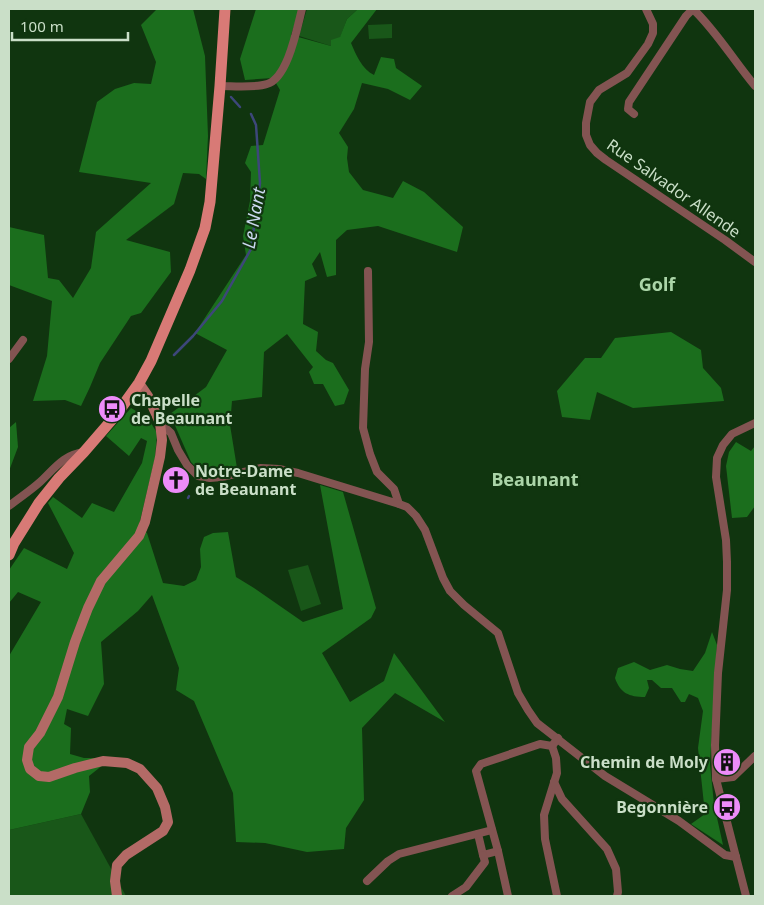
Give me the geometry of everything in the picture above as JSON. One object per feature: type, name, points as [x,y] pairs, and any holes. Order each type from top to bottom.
[{"type":"main road","points":[[9,555],[14,543],[39,503],[116,415],[139,383],[151,361],[190,270],[205,228],[210,202],[225,9]]},
{"type":"street","points":[[220,86],[267,84],[276,80],[288,59],[302,9]]},
{"type":"street","name":"Rue Salvador Allende","points":[[646,9],[653,24],[653,33],[648,44],[627,73],[599,90],[590,102],[586,123],[586,135],[590,145],[606,160],[755,262]]},
{"type":"street","points":[[634,114],[628,110],[629,102],[686,16],[693,9],[709,24],[755,86]]},
{"type":"street","points":[[368,271],[368,342],[363,428],[377,472],[394,489],[399,504]]},
{"type":"street","points":[[9,359],[23,340]]},
{"type":"street","points":[[117,896],[115,881],[117,865],[126,855],[163,831],[168,822],[158,788],[140,769],[127,763],[103,761],[49,777],[39,776],[30,769],[27,760],[29,747],[40,733],[58,697],[88,608],[101,582],[139,536],[145,522],[162,440],[160,423],[148,396],[139,383]]},
{"type":"street","points":[[160,423],[171,433],[186,465],[198,476],[222,477],[261,468],[279,469],[298,473],[407,508],[416,516],[425,530],[442,578],[450,590],[464,605],[498,633],[518,693],[537,723],[606,776],[679,821],[726,855],[736,857]]},
{"type":"street","points":[[746,896],[716,779],[715,745],[718,673],[727,590],[727,572],[726,540],[716,477],[717,458],[723,445],[732,434],[755,423]]},
{"type":"street","points":[[9,506],[39,483],[66,457],[84,452]]},
{"type":"street","points":[[552,746],[558,738]]},
{"type":"street","points":[[508,896],[476,771],[481,764],[540,744],[552,746]]},
{"type":"street","points":[[552,746],[556,758],[557,773],[544,815],[545,839],[557,896]]},
{"type":"street","points":[[716,779],[733,777],[755,756]]},
{"type":"street","points":[[554,782],[562,799],[607,849],[616,869],[617,896]]},
{"type":"street","points":[[367,881],[388,861],[399,854],[492,830]]},
{"type":"street","points":[[452,896],[466,887],[485,862],[478,834]]},
{"type":"street","points":[[483,855],[498,851]]},
{"type":"green space","points":[[157,9],[193,9],[205,56],[208,136],[206,179],[199,174],[183,173],[174,204],[126,240],[170,252],[171,272],[141,313],[131,316],[100,363],[81,406],[65,400],[33,401],[47,356],[52,301],[9,285],[9,227],[44,235],[48,278],[59,280],[73,298],[91,268],[96,232],[151,183],[79,172],[97,102],[115,89],[134,83],[151,84],[156,62],[141,25]]},
{"type":"green space","points":[[256,9],[300,9],[291,35],[331,46],[331,40],[340,37],[347,19],[358,9],[377,9],[351,43],[360,61],[374,75],[381,57],[394,59],[396,68],[422,86],[410,100],[388,89],[362,83],[354,109],[339,133],[348,147],[349,172],[363,190],[393,198],[403,181],[424,192],[463,227],[457,252],[378,226],[347,230],[336,240],[336,275],[327,277],[320,252],[312,264],[317,276],[305,281],[303,324],[318,332],[316,351],[326,360],[333,363],[349,390],[344,404],[335,406],[323,384],[314,384],[309,372],[313,367],[287,334],[264,352],[262,397],[232,401],[230,425],[237,468],[226,472],[214,473],[206,466],[199,470],[191,462],[170,414],[206,387],[227,350],[195,333],[246,255],[243,236],[250,201],[251,172],[245,163],[251,146],[263,145],[280,90],[273,78],[245,80],[240,59]]},
{"type":"green space","points":[[307,9],[358,9],[347,19],[340,38],[331,46],[299,36]]},
{"type":"green space","points":[[392,24],[392,38],[369,39],[368,25]]},
{"type":"green space","points":[[671,332],[701,350],[703,368],[721,388],[724,401],[633,408],[597,392],[590,420],[562,417],[557,391],[585,358],[601,358],[615,338]]},
{"type":"green space","points":[[131,408],[148,418],[157,433],[155,458],[139,525],[147,533],[163,583],[184,586],[196,580],[201,567],[200,549],[204,537],[213,533],[228,532],[236,577],[303,622],[343,609],[320,485],[343,492],[376,608],[371,618],[322,653],[350,702],[384,681],[394,653],[445,722],[395,693],[362,728],[364,800],[346,828],[344,849],[307,852],[265,843],[236,842],[233,793],[194,701],[176,690],[179,668],[152,595],[138,611],[101,642],[104,684],[88,716],[67,709],[64,724],[71,728],[70,754],[84,758],[96,758],[103,765],[89,776],[90,792],[81,814],[9,830],[9,656],[41,602],[18,592],[9,603],[9,570],[24,548],[67,569],[74,553],[48,503],[53,497],[82,518],[92,503],[114,512],[142,463],[147,441],[141,438],[129,456],[106,436]]},
{"type":"green space","points":[[16,422],[18,447],[9,471],[9,428]]},
{"type":"green space","points":[[736,442],[751,451],[755,446],[755,506],[747,517],[732,518],[726,466],[729,452]]},
{"type":"green space","points":[[308,565],[321,604],[301,611],[288,570]]},
{"type":"green space","points":[[712,632],[717,645],[710,764],[714,804],[723,845],[691,824],[705,814],[698,748],[703,711],[698,698],[689,694],[685,702],[681,702],[672,688],[661,688],[652,680],[647,680],[649,688],[645,697],[634,696],[622,691],[615,678],[618,668],[634,662],[650,670],[667,665],[693,671],[705,653]]},
{"type":"green space","points":[[81,814],[126,896],[9,896],[9,830]]},
{"type":"waterway","name":"Le Nant","points":[[231,97],[240,107]]},
{"type":"waterway","name":"Le Nant","points":[[174,355],[193,336],[222,301],[251,249],[260,183],[256,125],[251,114]]},
{"type":"place","name":"Chapelle de Beaunant","points":[[112,409]]},
{"type":"place","name":"Notre-Dame de Beaunant","points":[[176,480]]},
{"type":"place","name":"Chemin de Moly","points":[[727,762]]},
{"type":"place","name":"Begonnière","points":[[727,807]]},
{"type":"district","name":"Golf","points":[[657,284]]},
{"type":"district","name":"Beaunant","points":[[535,479]]}]
